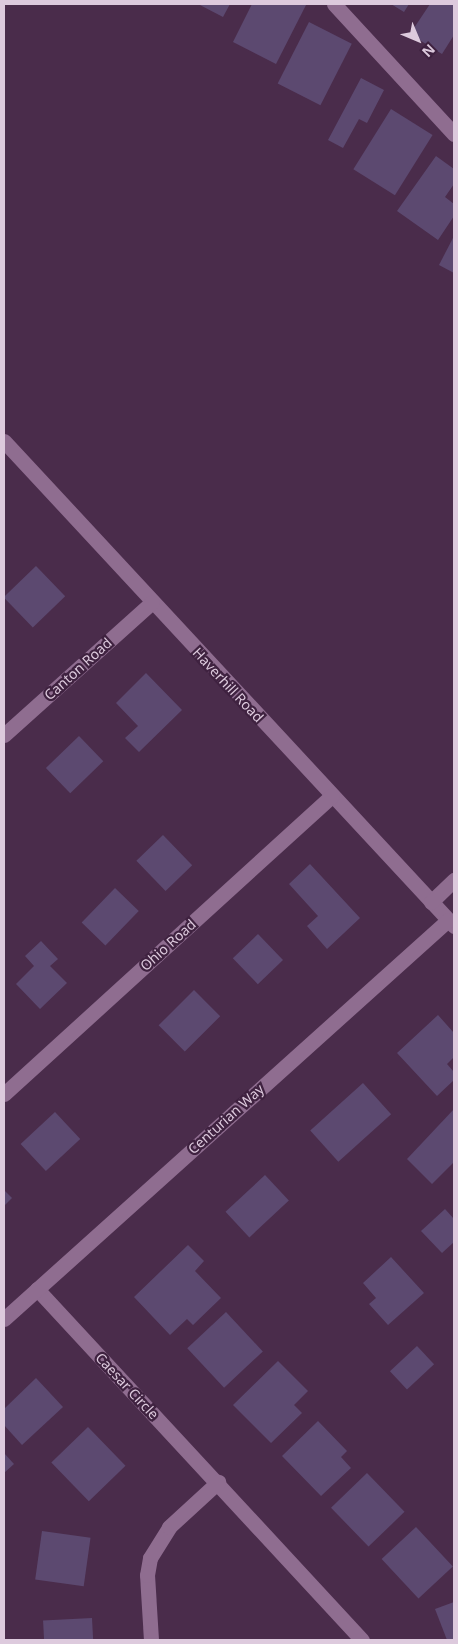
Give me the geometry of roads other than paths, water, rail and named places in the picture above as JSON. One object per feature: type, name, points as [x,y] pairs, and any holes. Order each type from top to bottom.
[{"type":"street","points":[[334,4],[454,134]]},
{"type":"street","name":"Haverhill Road","points":[[4,441],[151,603],[451,923]]},
{"type":"street","name":"Canton Road","points":[[4,735],[151,603]]},
{"type":"street","name":"Ohio Road","points":[[4,1094],[332,796]]},
{"type":"street","points":[[431,902],[454,880]]},
{"type":"street","name":"Centurian Way","points":[[4,1319],[451,923]]},
{"type":"street","name":"Caesar Circle","points":[[37,1289],[218,1482],[362,1640]]},
{"type":"street","points":[[151,1640],[147,1575],[150,1558],[170,1527],[218,1482]]}]
